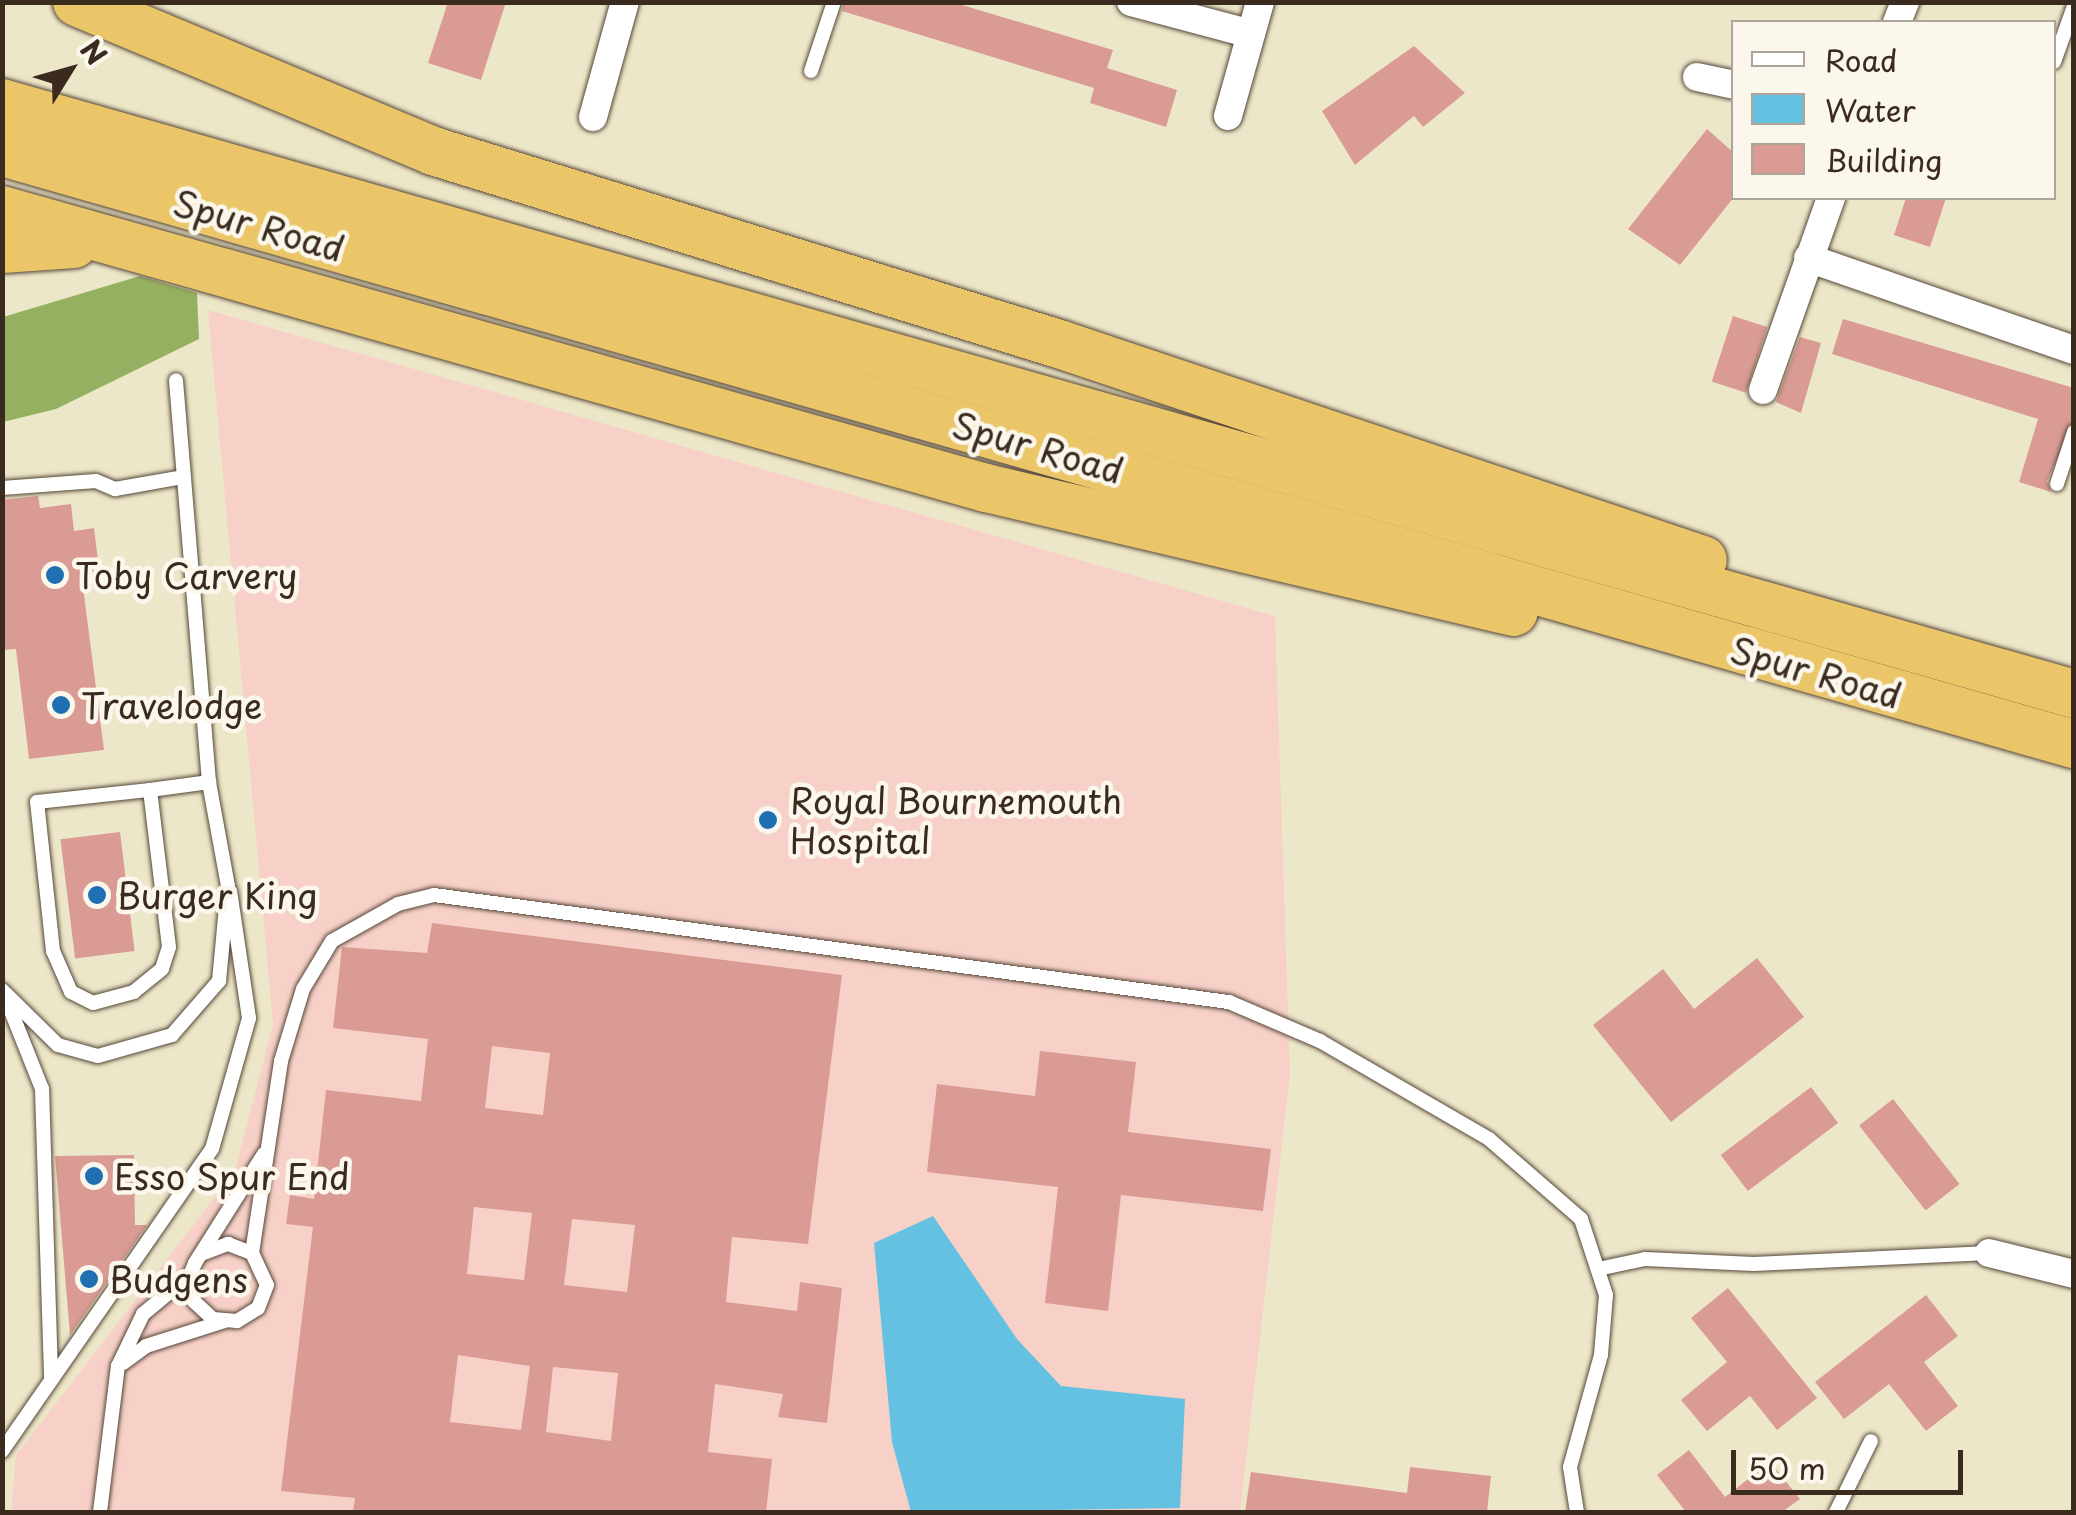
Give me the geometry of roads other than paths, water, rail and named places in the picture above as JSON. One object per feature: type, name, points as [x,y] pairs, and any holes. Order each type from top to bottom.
[{"type":"highway","points":[[77,2],[433,152],[1669,544],[1846,628]]},
{"type":"highway","name":"Spur Road","points":[[2,103],[2074,694]]},
{"type":"highway","name":"Spur Road","points":[[2,152],[2074,744]]},
{"type":"highway","points":[[2,210],[1200,544],[1414,594],[1672,631]]},
{"type":"highway","points":[[2,249],[27,242],[147,248]]},
{"type":"street","points":[[594,117],[625,2]]},
{"type":"street","points":[[1131,2],[1251,34]]},
{"type":"street","points":[[1228,116],[1260,2]]},
{"type":"street","points":[[1697,77],[1731,84]]},
{"type":"street","points":[[1762,390],[1830,200]]},
{"type":"street","points":[[1808,258],[2074,350]]},
{"type":"street","points":[[1989,1253],[2074,1274]]},
{"type":"lane","points":[[810,72],[834,2]]},
{"type":"lane","points":[[2056,56],[2074,6]]},
{"type":"lane","points":[[2,1451],[212,1149],[249,1018],[228,886],[222,815],[209,782],[176,380]]},
{"type":"lane","points":[[2057,484],[2074,432]]},
{"type":"lane","points":[[2,488],[96,481],[115,488],[184,478]]},
{"type":"lane","points":[[150,790],[170,928],[162,969],[134,992],[92,1003],[71,992],[53,951],[37,802],[209,782]]},
{"type":"lane","points":[[2,990],[66,1049],[133,1052],[172,1035],[219,981],[228,886]]},
{"type":"lane","points":[[252,1253],[297,1007],[332,941],[398,904],[434,896],[1230,1002],[1320,1041],[1490,1139],[1582,1218],[1606,1295],[1601,1355],[1570,1467],[1577,1512]]},
{"type":"lane","points":[[2,990],[42,1089],[51,1380]]},
{"type":"lane","points":[[100,1512],[118,1366],[143,1314],[190,1275],[268,1149]]},
{"type":"lane","points":[[118,1366],[146,1346],[249,1316],[264,1298],[266,1273],[252,1253],[228,1244],[204,1253]]},
{"type":"lane","points":[[1598,1268],[1676,1258],[1754,1264],[1989,1253]]},
{"type":"lane","points":[[190,1275],[202,1312],[225,1322]]},
{"type":"lane","points":[[1836,1512],[1871,1441]]},
{"type":"water","points":[[933,1216],[1017,1339],[1061,1386],[1185,1399],[1180,1508],[911,1512],[892,1442],[874,1243]]},
{"type":"place","name":"Toby Carvery","points":[[55,575]]},
{"type":"place","name":"Travelodge","points":[[61,705]]},
{"type":"place","name":"Royal Bournemouth Hospital","points":[[768,820]]},
{"type":"place","name":"Burger King","points":[[97,895]]},
{"type":"place","name":"Esso Spur End","points":[[94,1176]]},
{"type":"place","name":"Budgens","points":[[89,1279]]}]
